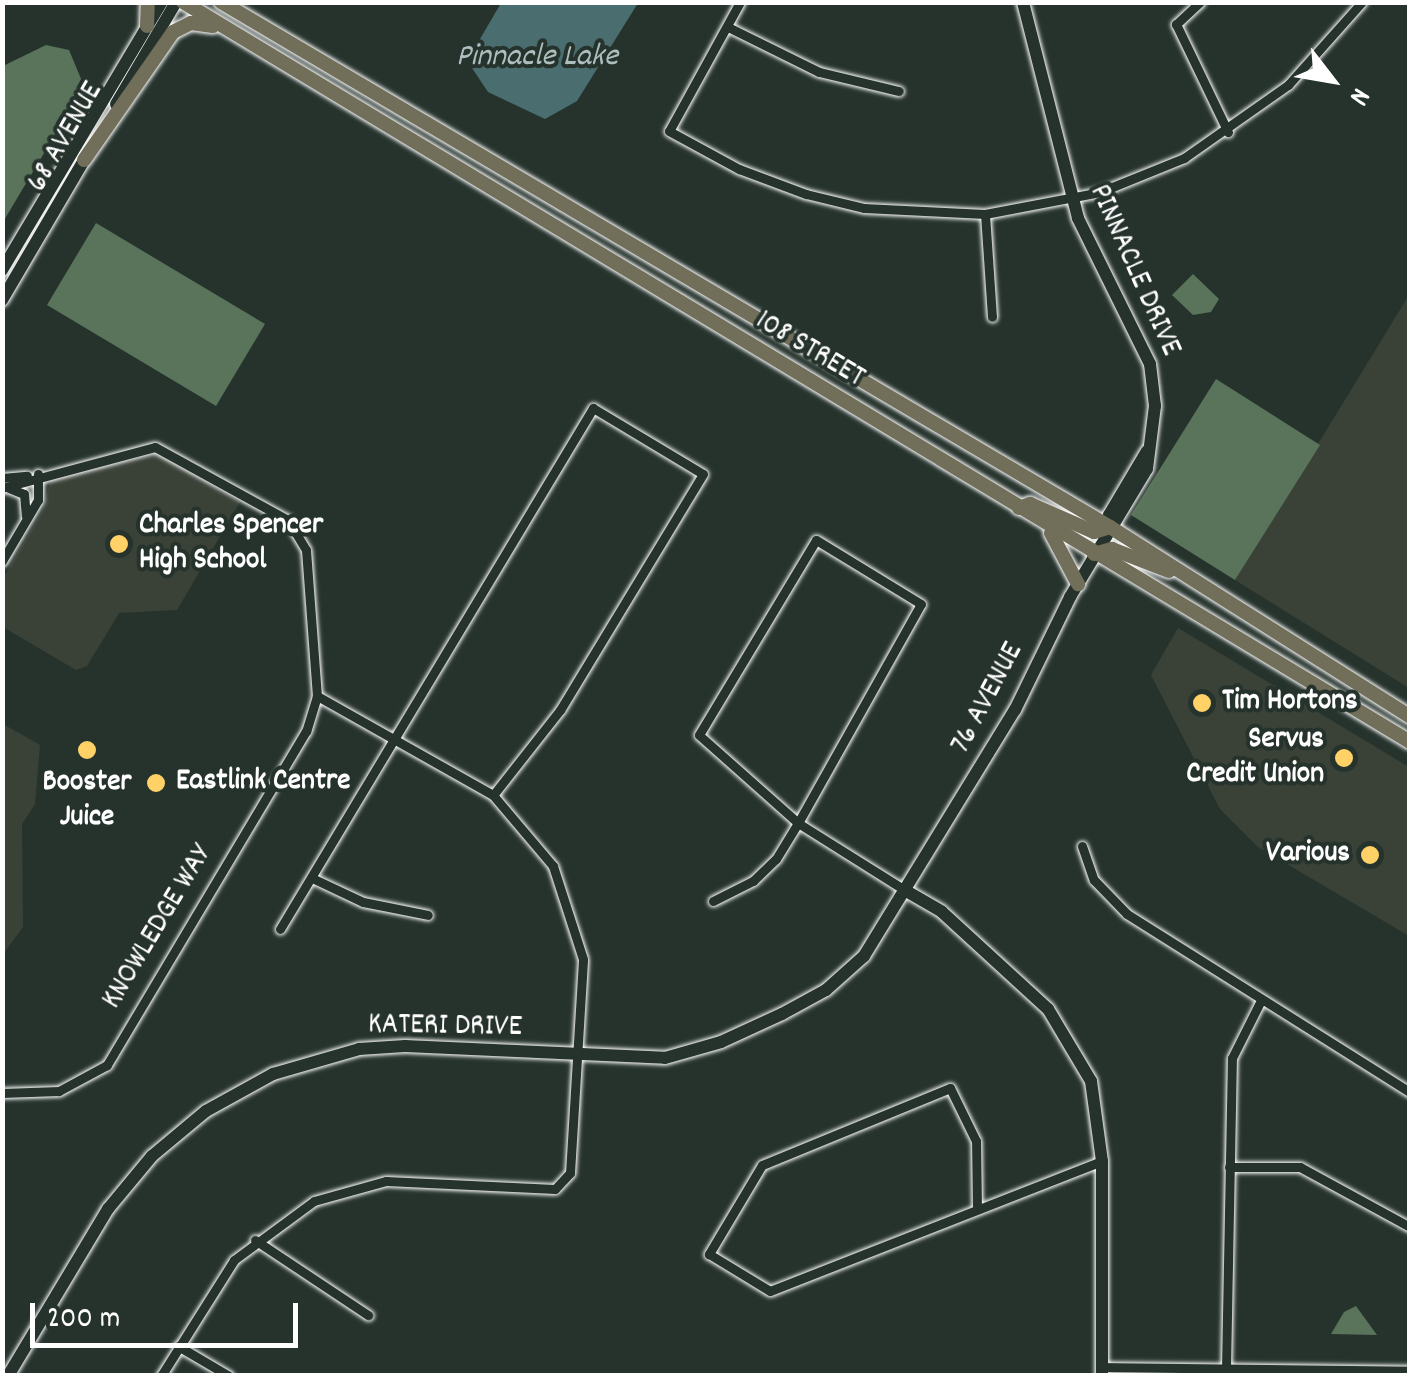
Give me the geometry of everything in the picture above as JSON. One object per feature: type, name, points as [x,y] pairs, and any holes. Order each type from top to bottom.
[{"type":"main road","points":[[148,2],[148,26]]},
{"type":"main road","name":"108 STREET","points":[[180,2],[1410,742]]},
{"type":"main road","name":"108 STREET","points":[[229,6],[1110,527],[1410,717]]},
{"type":"main road","points":[[84,160],[174,32],[202,23],[228,30]]},
{"type":"main road","points":[[1018,508],[1030,504],[1094,532],[1110,527]]},
{"type":"main road","points":[[1018,508],[1052,534],[1078,584]]},
{"type":"main road","points":[[1094,554],[1112,549],[1229,600]]},
{"type":"street","name":"68 AVENUE","points":[[2,270],[162,2]]},
{"type":"street","name":"68 AVENUE","points":[[2,300],[180,2]]},
{"type":"street","points":[[740,2],[730,28],[669,131],[740,169],[806,194],[864,208],[985,214],[1072,200],[1166,166],[1228,132],[1307,68],[1362,2]]},
{"type":"street","name":"PINNACLE DRIVE","points":[[1023,2],[1072,200],[1146,349],[1156,406],[1151,444],[1109,515],[1110,527]]},
{"type":"street","points":[[1200,2],[1176,24],[1228,132]]},
{"type":"street","points":[[730,28],[819,72],[899,92]]},
{"type":"street","points":[[985,214],[992,317]]},
{"type":"street","points":[[280,929],[593,408],[703,474],[560,710],[492,795]]},
{"type":"street","name":"KNOWLEDGE WAY","points":[[2,1093],[60,1091],[107,1065],[306,732],[318,696],[306,550],[288,520],[155,447],[3,484]]},
{"type":"street","points":[[2,561],[40,493],[34,475]]},
{"type":"street","name":"KNOWLEDGE WAY","points":[[3,484],[26,499],[25,524]]},
{"type":"street","name":"76 AVENUE","points":[[908,892],[1015,710],[1110,527]]},
{"type":"street","points":[[714,901],[753,881],[776,860],[798,823],[921,604],[816,540],[699,735],[798,823],[942,912],[1062,1028],[1090,1081],[1102,1161],[1102,1371],[1410,1370]]},
{"type":"street","points":[[160,1376],[218,1281],[255,1240],[314,1201],[386,1181],[555,1189],[566,1182],[578,1058],[582,959],[566,893],[552,866],[492,795],[318,696]]},
{"type":"street","points":[[1082,846],[1094,880],[1127,914],[1260,1002],[1410,1092]]},
{"type":"street","points":[[312,878],[363,902],[428,916]]},
{"type":"street","name":"KATERI DRIVE","points":[[8,1376],[108,1210],[152,1156],[223,1101],[302,1062],[359,1049],[405,1046],[578,1058],[665,1058],[782,1014],[826,990],[864,956],[908,892]]},
{"type":"street","points":[[1226,1368],[1232,1058],[1260,1002]]},
{"type":"street","points":[[977,1209],[976,1142],[950,1088],[762,1164],[709,1254],[770,1291],[1102,1161]]},
{"type":"street","points":[[1229,1167],[1300,1167],[1410,1227]]},
{"type":"street","points":[[255,1240],[368,1315]]},
{"type":"street","points":[[178,1346],[228,1376]]},
{"type":"shaded area","points":[[1409,295],[1409,688],[1235,580]]},
{"type":"shaded area","name":"Charles Spencer High School","points":[[158,454],[240,502],[177,610],[119,613],[87,666],[76,670],[3,627],[3,578],[43,510],[51,479]]},
{"type":"shaded area","points":[[1178,628],[1409,767],[1409,936],[1258,847],[1220,809],[1151,675]]},
{"type":"shaded area","points":[[3,724],[40,745],[35,804],[22,824],[23,927],[3,954]]},
{"type":"green space","points":[[46,45],[69,50],[84,86],[3,222],[3,66]]},
{"type":"green space","points":[[96,223],[265,324],[216,406],[47,305]]},
{"type":"green space","points":[[1193,274],[1219,299],[1211,312],[1193,315],[1172,295]]},
{"type":"green space","points":[[1216,379],[1320,445],[1235,580],[1131,515]]},
{"type":"green space","points":[[1356,1306],[1377,1335],[1331,1334],[1344,1312]]},
{"type":"water","name":"Pinnacle Lake","points":[[501,2],[638,3],[577,101],[545,119],[488,92],[472,68],[473,51]]},
{"type":"place","name":"Charles Spencer High School","points":[[119,544]]},
{"type":"place","name":"Tim Hortons","points":[[1202,703]]},
{"type":"place","name":"Booster Juice","points":[[87,750]]},
{"type":"place","name":"Servus Credit Union","points":[[1344,758]]},
{"type":"place","name":"Eastlink Centre","points":[[156,783]]},
{"type":"place","name":"Various","points":[[1370,855]]}]
